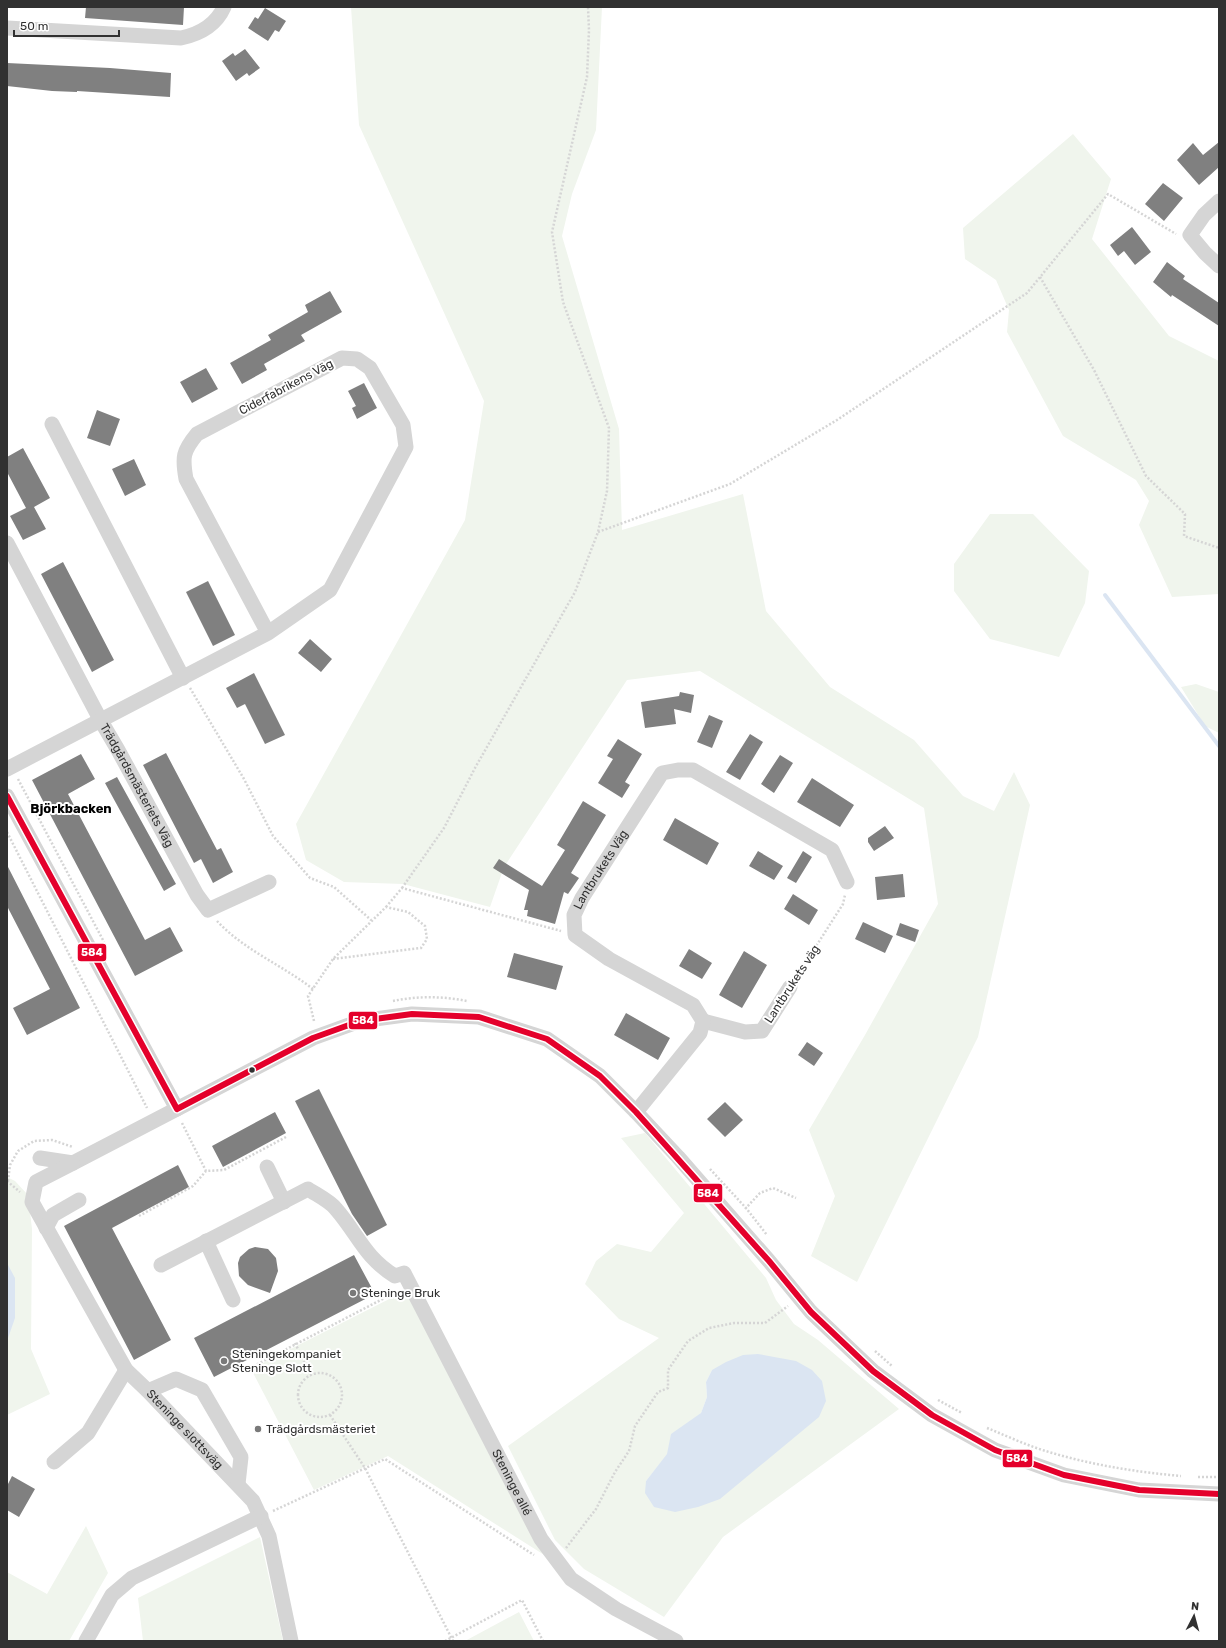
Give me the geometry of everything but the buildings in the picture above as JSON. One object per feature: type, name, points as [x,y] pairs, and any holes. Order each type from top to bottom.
[{"type":"street","points":[[7,28],[181,38],[194,36],[208,28],[221,14],[224,7]]},
{"type":"street","points":[[1219,201],[1204,215],[1190,235],[1205,253],[1219,266]]},
{"type":"street","name":"Ciderfabrikens Väg","points":[[9,768],[268,633],[330,590],[406,447],[403,425],[370,368],[357,359],[342,358],[197,434],[187,446],[183,463],[186,479],[268,633]]},
{"type":"street","points":[[52,424],[183,678]]},
{"type":"street","name":"Trädgårdsmästeriets Väg","points":[[7,543],[100,721],[118,750],[197,895],[208,910]]},
{"type":"street","name":"Lantbrukets Väg","points":[[575,935],[574,915],[582,898],[662,773],[678,770],[693,770],[832,850],[847,882]]},
{"type":"street","points":[[7,796],[176,1110]]},
{"type":"street","points":[[208,910],[269,882]]},
{"type":"street","points":[[575,935],[609,959],[693,1005],[702,1020],[700,1033],[636,1112]]},
{"type":"street","name":"Lantbrukets väg","points":[[702,1020],[745,1032],[762,1030],[790,987]]},
{"type":"street","name":"Steninge slottsväg","points":[[261,1516],[253,1501],[238,1484],[126,1370],[32,1202],[36,1182],[313,1038],[360,1021],[412,1014],[478,1017],[547,1039],[600,1076],[636,1112],[732,1219],[769,1261],[810,1312],[873,1371],[932,1415],[995,1450],[1064,1475],[1138,1490],[1219,1494]]},
{"type":"street","points":[[40,1158],[73,1163]]},
{"type":"street","points":[[267,1167],[284,1202]]},
{"type":"street","points":[[161,1265],[308,1189],[336,1207],[364,1249],[381,1267],[395,1276],[407,1279]]},
{"type":"street","points":[[46,1228],[53,1216],[79,1200]]},
{"type":"street","points":[[206,1241],[233,1300]]},
{"type":"street","name":"Steninge allé","points":[[407,1279],[541,1539],[571,1579],[616,1609],[676,1641]]},
{"type":"street","points":[[54,1462],[88,1433],[126,1370]]},
{"type":"street","points":[[148,1391],[176,1379],[202,1390],[241,1457],[238,1484]]},
{"type":"street","points":[[86,1641],[112,1595],[132,1578],[261,1516],[269,1536],[291,1641]]},
{"type":"path","points":[[314,1021],[308,996],[333,959],[402,888],[444,828],[475,768],[574,592],[598,532],[607,491],[609,428],[563,302],[552,232],[587,77],[589,30],[588,7]]},
{"type":"path","points":[[598,532],[730,484],[837,420],[1027,292],[1108,194],[1180,237],[1190,235]]},
{"type":"path","points":[[1040,277],[1094,370],[1146,476],[1185,514],[1184,536],[1219,548]]},
{"type":"path","points":[[183,678],[237,767],[273,836],[310,878],[334,887],[371,920]]},
{"type":"path","points":[[9,768],[106,946]]},
{"type":"path","points":[[7,832],[148,1111],[176,1110],[206,1171]]},
{"type":"path","name":"Lantbrukets väg","points":[[790,987],[843,904],[847,882]]},
{"type":"path","points":[[402,888],[575,935]]},
{"type":"path","points":[[333,959],[421,948],[427,939],[426,926],[408,912],[386,906]]},
{"type":"path","points":[[208,910],[226,930],[248,948],[296,976],[313,989]]},
{"type":"path","points":[[389,1002],[410,997],[457,999],[472,1002]]},
{"type":"path","points":[[307,1024],[320,1019]]},
{"type":"path","points":[[139,1216],[194,1186],[206,1171],[224,1170],[286,1137]]},
{"type":"path","points":[[8,1181],[10,1165],[18,1152],[34,1141],[52,1140],[77,1148]]},
{"type":"path","points":[[709,1169],[746,1208],[770,1239]]},
{"type":"path","points":[[732,1219],[746,1208],[760,1193],[773,1188],[796,1198]]},
{"type":"path","points":[[250,1368],[295,1344],[407,1279]]},
{"type":"path","points":[[557,1560],[596,1509],[615,1472],[629,1451],[635,1426],[658,1392],[668,1388],[668,1370],[688,1341],[709,1328],[734,1323],[765,1323],[799,1298]]},
{"type":"path","points":[[295,1344],[312,1376]]},
{"type":"path","points":[[874,1350],[897,1370]]},
{"type":"path","points":[[326,1374],[333,1377],[338,1382],[342,1397],[336,1410],[330,1415],[317,1417],[305,1410],[301,1405],[299,1391],[301,1385],[312,1376],[326,1374]]},
{"type":"path","points":[[934,1396],[967,1416]]},
{"type":"path","points":[[330,1415],[365,1468],[453,1641]]},
{"type":"path","points":[[987,1428],[1047,1452],[1093,1464],[1141,1472],[1189,1477]]},
{"type":"path","points":[[261,1516],[385,1459],[539,1558]]},
{"type":"path","points":[[1196,1477],[1219,1477]]},
{"type":"path","points":[[445,1641],[522,1600],[543,1641]]},
{"type":"shaded area","points":[[351,7],[602,7],[596,130],[572,194],[562,236],[619,429],[622,530],[743,494],[766,611],[830,687],[914,740],[963,796],[994,811],[1014,772],[1030,805],[978,1037],[857,1282],[811,1256],[835,1196],[809,1130],[865,1035],[938,904],[924,808],[700,671],[627,680],[504,867],[490,907],[403,884],[344,882],[306,860],[296,824],[465,520],[484,401],[359,125]]},
{"type":"shaded area","points":[[1073,134],[1111,179],[1092,239],[1169,336],[1219,361],[1219,594],[1172,597],[1139,525],[1149,501],[1136,480],[1063,436],[1007,332],[1009,310],[996,280],[965,259],[963,228]]},
{"type":"shaded area","points":[[990,514],[1033,514],[1089,571],[1085,603],[1059,657],[990,639],[954,591],[954,564]]},
{"type":"shaded area","points":[[1196,684],[1219,692],[1219,733],[1205,726],[1181,687]]},
{"type":"shaded area","points":[[645,1133],[766,1278],[776,1300],[794,1324],[818,1340],[899,1409],[723,1537],[664,1617],[584,1569],[555,1540],[508,1446],[659,1338],[619,1319],[585,1284],[596,1261],[617,1244],[651,1252],[684,1213],[621,1138]],"holes":[[[712,1370],[698,1507],[646,1481],[701,1413],[707,1397],[706,1382]]]},
{"type":"shaded area","points":[[7,1177],[15,1181],[28,1195],[32,1229],[31,1349],[50,1394],[7,1415]]},
{"type":"shaded area","points":[[7,1263],[15,1278],[15,1318],[7,1341]]},
{"type":"shaded area","points":[[409,1289],[549,1558],[388,1456],[314,1490],[251,1369]]},
{"type":"shaded area","points":[[758,1354],[796,1361],[812,1370],[822,1381],[826,1401],[819,1417],[720,1499],[698,1507],[675,1512],[654,1507],[645,1493],[646,1481],[667,1454],[671,1434],[701,1413],[707,1397],[706,1382],[712,1370],[743,1355]]},
{"type":"shaded area","points":[[86,1526],[108,1573],[69,1641],[7,1641],[7,1572],[47,1594]]},
{"type":"shaded area","points":[[260,1537],[283,1641],[143,1641],[138,1598]]},
{"type":"shaded area","points":[[519,1612],[534,1641],[465,1641]]},
{"type":"waterway","points":[[1105,595],[1219,746]]},
{"type":"transit line","name":"584","points":[[7,796],[177,1109]]},
{"type":"transit line","name":"584","points":[[177,1109],[313,1038],[360,1021],[412,1014],[479,1017],[547,1039],[600,1076],[636,1112],[769,1261],[811,1312],[873,1371],[932,1415],[995,1450],[1064,1475],[1139,1490],[1219,1494]]},
{"type":"place","name":"Steninge Bruk","points":[[353,1293]]},
{"type":"place","name":"Steningekompaniet Steninge Slott","points":[[224,1361]]},
{"type":"place","name":"Trädgårdsmästeriet","points":[[258,1429]]},
{"type":"district","name":"Björkbacken","points":[[71,808]]}]
